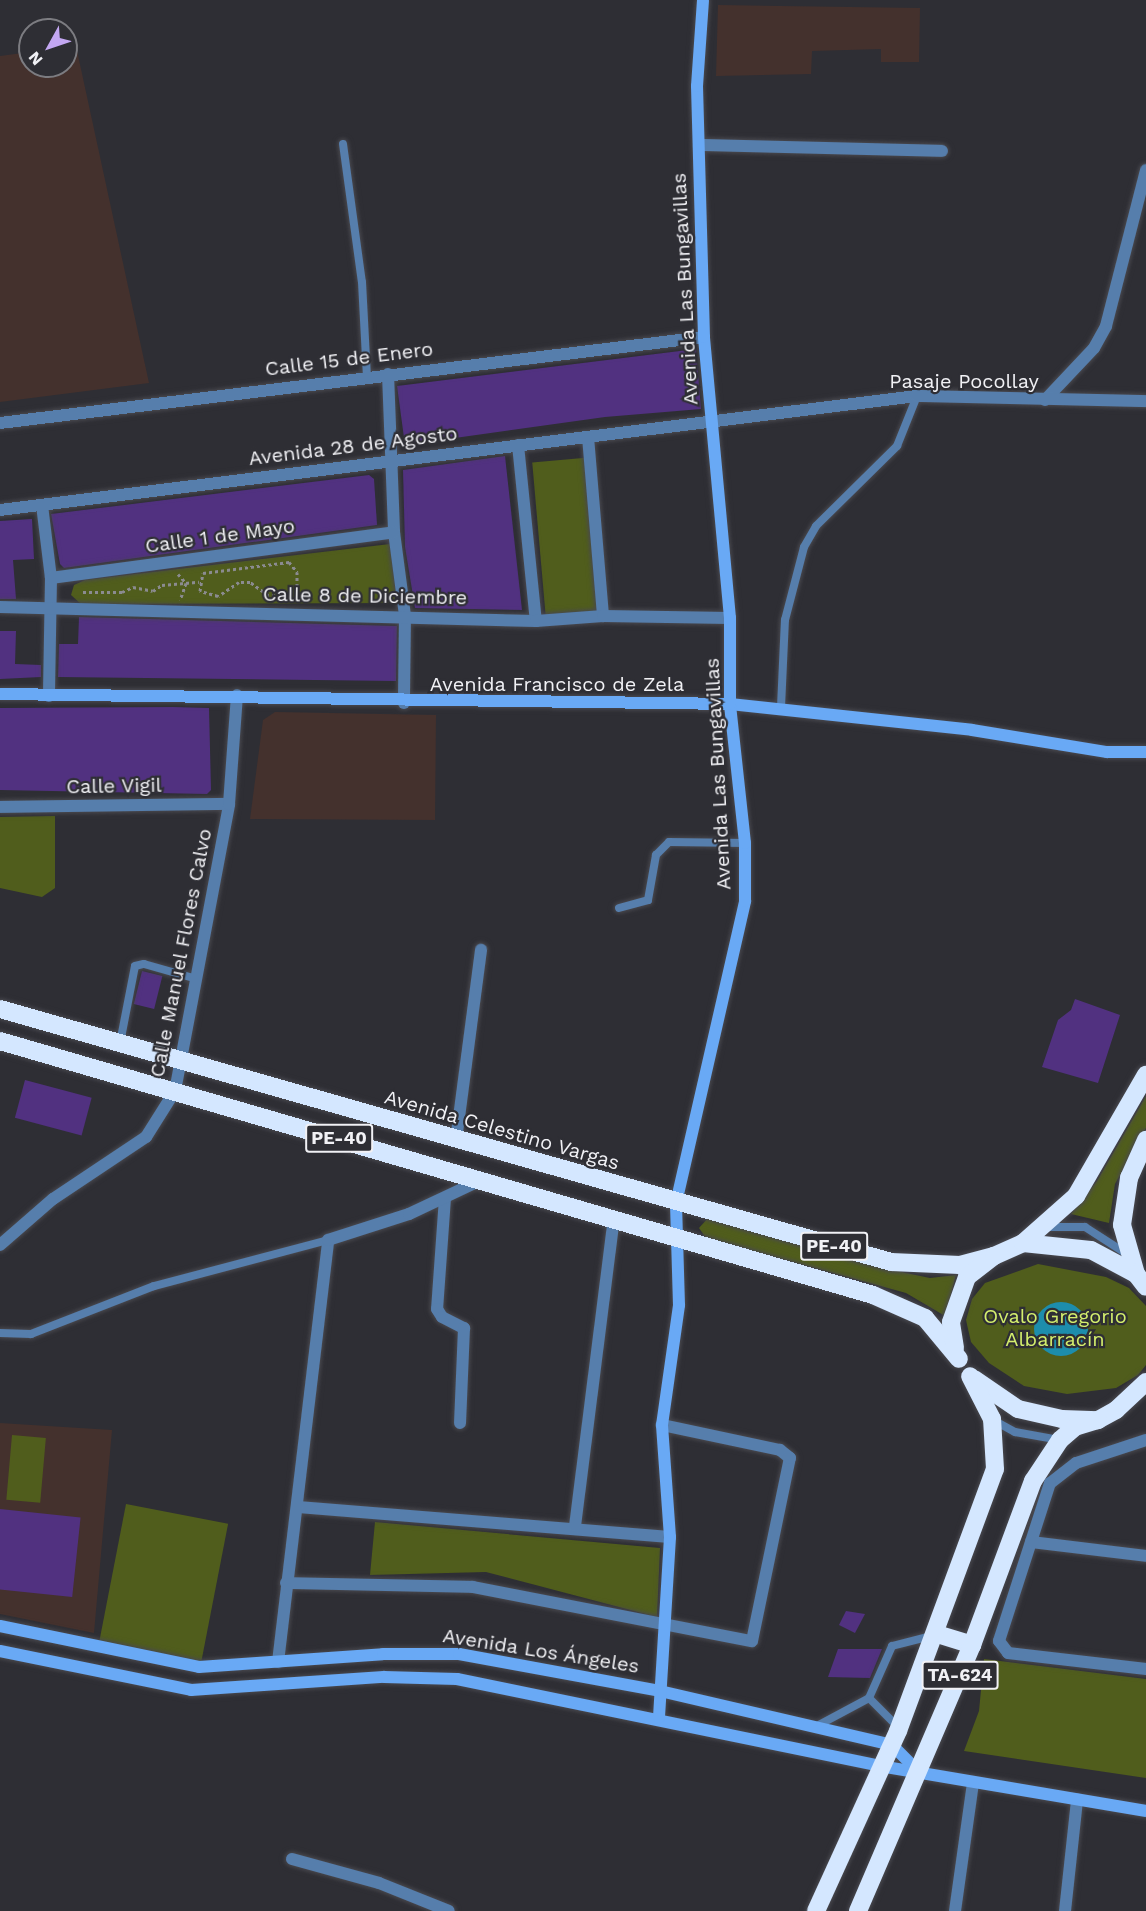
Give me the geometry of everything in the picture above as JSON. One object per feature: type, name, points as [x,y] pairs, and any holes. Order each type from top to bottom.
[{"type":"highway","name":"Avenida Celestino Vargas","points":[[0,1009],[676,1203],[891,1262],[960,1265],[994,1256]]},
{"type":"highway","name":"PE-40","points":[[0,1041],[614,1217],[904,1307],[944,1336],[958,1359]]},
{"type":"highway","points":[[1146,1075],[1095,1168],[1076,1196],[1023,1243],[994,1256],[967,1277],[959,1290],[951,1322],[958,1359],[970,1376],[1018,1409],[1062,1419],[1098,1419],[1116,1410],[1146,1382]]},
{"type":"highway","points":[[1141,1280],[1127,1254],[1123,1202],[1146,1140]]},
{"type":"highway","points":[[519,1190],[526,1160]]},
{"type":"highway","points":[[1023,1243],[1091,1250],[1141,1280]]},
{"type":"highway","name":"TA-624","points":[[816,1911],[880,1766],[896,1736],[937,1634],[996,1469],[992,1419],[970,1376]]},
{"type":"highway","name":"TA-624","points":[[858,1911],[972,1645],[1033,1481],[1060,1440],[1075,1427],[1098,1419]]},
{"type":"highway","points":[[937,1634],[972,1645]]},
{"type":"street","name":"Avenida Las Bungavillas","points":[[659,1717],[670,1537],[662,1425],[679,1305],[676,1203],[745,901],[745,843],[730,704],[730,618],[704,337],[699,145],[703,0]]},
{"type":"street","points":[[699,145],[942,151]]},
{"type":"street","points":[[1045,400],[1094,348],[1106,326],[1146,170]]},
{"type":"street","name":"Calle 15 de Enero","points":[[0,423],[704,337]]},
{"type":"street","points":[[388,374],[394,461],[394,532],[405,615],[404,703]]},
{"type":"street","name":"Pasaje Pocollay","points":[[711,418],[917,396],[1146,401]]},
{"type":"street","name":"Avenida 28 de Agosto","points":[[0,510],[588,437],[711,418]]},
{"type":"street","points":[[588,437],[603,616]]},
{"type":"street","points":[[518,445],[536,621]]},
{"type":"street","points":[[42,506],[51,578],[49,696]]},
{"type":"street","name":"Calle 1 de Mayo","points":[[51,578],[394,532]]},
{"type":"street","name":"Calle 8 de Diciembre","points":[[0,607],[51,610],[405,615],[536,621],[603,616],[730,618]]},
{"type":"street","name":"Avenida Francisco de Zela","points":[[0,694],[49,696],[237,694],[404,703],[730,704],[781,707],[1107,752],[1146,752]]},
{"type":"street","name":"Calle Manuel Flores Calvo","points":[[0,1245],[53,1199],[146,1137],[175,1091],[229,804],[237,694]]},
{"type":"street","name":"Calle Vigil","points":[[0,807],[229,804]]},
{"type":"street","points":[[456,1140],[481,950]]},
{"type":"street","points":[[278,1662],[328,1240],[445,1197],[482,1179]]},
{"type":"street","points":[[445,1197],[437,1309],[442,1317],[464,1328],[460,1424]]},
{"type":"street","points":[[575,1526],[614,1217]]},
{"type":"street","points":[[286,1583],[473,1587],[752,1641],[790,1458],[780,1450],[662,1425]]},
{"type":"street","points":[[1146,1440],[1064,1468],[1050,1483],[999,1641],[1008,1653],[1146,1669]]},
{"type":"street","points":[[298,1507],[575,1526],[670,1537]]},
{"type":"street","points":[[1031,1542],[1146,1556]]},
{"type":"street","name":"Avenida Los Ángeles","points":[[0,1626],[179,1666],[459,1654],[660,1691],[815,1727],[896,1736]]},
{"type":"street","name":"Avenida Los Ángeles","points":[[0,1651],[167,1688],[214,1689],[384,1677],[457,1679],[659,1717],[880,1766],[1146,1810]]},
{"type":"street","points":[[213,1666],[214,1689]]},
{"type":"street","points":[[896,1736],[919,1772]]},
{"type":"street","points":[[955,1911],[973,1783]]},
{"type":"street","points":[[1065,1911],[1077,1800]]},
{"type":"street","points":[[292,1858],[379,1883],[449,1911]]},
{"type":"lane","points":[[343,144],[362,282],[367,377]]},
{"type":"lane","points":[[781,707],[785,620],[804,547],[822,518],[897,446],[917,396]]},
{"type":"lane","points":[[619,908],[648,900],[656,855],[669,842],[745,843]]},
{"type":"lane","points":[[120,1043],[135,966],[144,964],[197,979]]},
{"type":"lane","points":[[1041,1227],[1065,1224],[1085,1227],[1127,1254]]},
{"type":"lane","points":[[0,1333],[31,1334],[154,1286],[328,1240]]},
{"type":"lane","points":[[992,1419],[1015,1432],[1060,1440]]},
{"type":"lane","points":[[815,1727],[869,1698],[892,1646],[937,1634]]},
{"type":"lane","points":[[869,1698],[896,1736]]},
{"type":"path","points":[[289,562],[297,572],[297,587],[287,596],[268,595],[250,582],[239,582],[218,596],[203,595],[199,582],[203,573],[289,562]]},
{"type":"path","points":[[176,570],[186,583]]},
{"type":"path","points":[[86,582],[83,592],[86,600]]},
{"type":"path","points":[[83,592],[122,592],[133,587],[153,591],[199,582]]},
{"type":"path","points":[[180,601],[186,583]]},
{"type":"shaded area","points":[[718,5],[920,8],[919,62],[881,62],[881,49],[812,51],[811,74],[716,76]]},
{"type":"shaded area","points":[[18,54],[18,78],[78,78],[78,55],[149,383],[0,402],[0,56]]},
{"type":"shaded area","points":[[275,712],[436,715],[435,820],[250,819],[263,720]]},
{"type":"shaded area","points":[[0,1423],[112,1430],[94,1633],[0,1614]]},
{"type":"green space","points":[[594,457],[608,613],[546,619],[532,462]]},
{"type":"green space","points":[[390,544],[397,603],[81,604],[71,595],[74,585],[85,580]]},
{"type":"green space","points":[[55,816],[55,888],[42,897],[0,888],[0,817]]},
{"type":"green space","points":[[1146,1096],[1146,1128],[1115,1184],[1109,1223],[1071,1214],[1097,1181]]},
{"type":"green space","points":[[708,1218],[906,1273],[930,1278],[956,1275],[945,1316],[906,1293],[706,1238],[699,1228]]},
{"type":"green space","name":"Ovalo Gregorio Albarracín","points":[[1038,1264],[1106,1277],[1129,1288],[1146,1306],[1146,1365],[1138,1375],[1116,1388],[1067,1394],[1024,1386],[989,1363],[971,1342],[966,1320],[972,1299],[985,1283]]},
{"type":"green space","points":[[12,1435],[46,1438],[40,1503],[6,1500]]},
{"type":"green space","points":[[126,1504],[228,1524],[201,1662],[99,1642]]},
{"type":"green space","points":[[375,1522],[660,1548],[657,1617],[486,1572],[370,1575]]},
{"type":"green space","points":[[984,1659],[1146,1679],[1146,1778],[964,1751],[979,1711]]},
{"type":"water","points":[[1061,1302],[1071,1304],[1080,1310],[1086,1319],[1088,1329],[1086,1339],[1080,1348],[1071,1354],[1061,1356],[1051,1354],[1042,1348],[1036,1339],[1034,1329],[1036,1319],[1042,1310],[1051,1304]]},
{"type":"building","points":[[696,349],[701,409],[605,417],[405,445],[397,386]]},
{"type":"building","points":[[505,456],[522,610],[415,608],[405,547],[403,470]]},
{"type":"building","points":[[369,475],[374,479],[377,525],[64,568],[60,564],[51,514]]},
{"type":"building","points":[[32,519],[34,559],[13,560],[16,599],[0,599],[0,521]]},
{"type":"building","points":[[79,617],[397,626],[396,681],[58,677],[59,644],[78,644]]},
{"type":"building","points":[[0,631],[16,631],[15,664],[41,665],[41,677],[0,679]]},
{"type":"building","points":[[0,708],[209,708],[211,790],[207,794],[0,790]]},
{"type":"building","points":[[142,971],[162,976],[154,1009],[134,1004]]},
{"type":"building","points":[[1075,999],[1120,1015],[1098,1083],[1042,1067],[1058,1020],[1071,1010]]},
{"type":"building","points":[[25,1080],[92,1098],[82,1136],[15,1118]]},
{"type":"building","points":[[0,1509],[81,1517],[72,1597],[0,1589]]},
{"type":"building","points":[[846,1611],[865,1614],[855,1633],[839,1625]]},
{"type":"building","points":[[838,1649],[882,1649],[870,1678],[828,1677]]}]
